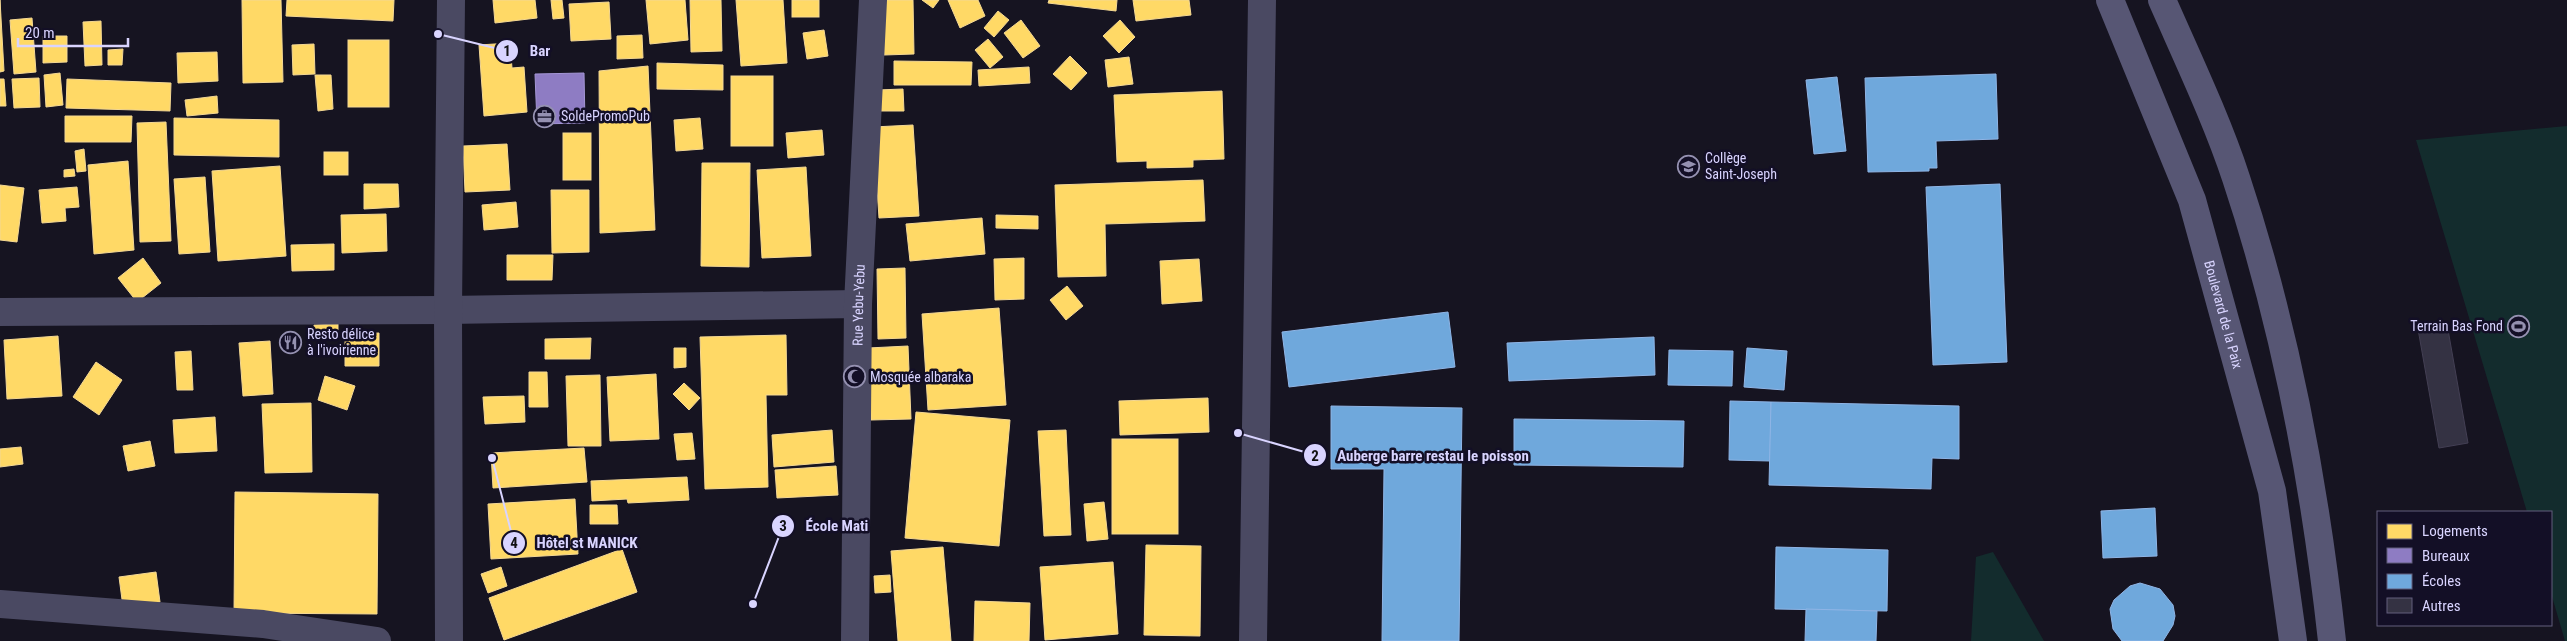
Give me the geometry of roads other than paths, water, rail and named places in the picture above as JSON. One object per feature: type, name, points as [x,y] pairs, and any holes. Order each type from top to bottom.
[{"type":"main road","name":"Boulevard de la Paix","points":[[2110,0],[2192,200],[2272,491],[2293,641]]},
{"type":"main road","points":[[2162,0],[2236,177],[2279,328],[2321,540],[2332,641]]},
{"type":"street","points":[[450,641],[448,310],[451,0]]},
{"type":"street","name":"Rue Yebu-Yebu","points":[[855,641],[858,304],[873,0]]},
{"type":"street","points":[[1253,641],[1262,0]]},
{"type":"street","points":[[0,312],[448,310],[858,304]]},
{"type":"street","points":[[0,604],[262,632],[377,641]]},
{"type":"place","name":"Bar","points":[[438,34]]},
{"type":"place","name":"SoldePromoPub","points":[[545,116]]},
{"type":"place","name":"Collège Saint-Joseph","points":[[1689,166]]},
{"type":"place","name":"Terrain Bas Fond","points":[[2519,326]]},
{"type":"place","name":"Resto délice à l'ivoirienne","points":[[291,342]]},
{"type":"place","name":"Mosquée albaraka","points":[[854,377]]},
{"type":"place","name":"Auberge barre restau le poisson","points":[[1238,433]]},
{"type":"place","name":"Hôtel st MANICK","points":[[492,458]]},
{"type":"place","name":"École Mati","points":[[753,604]]}]
